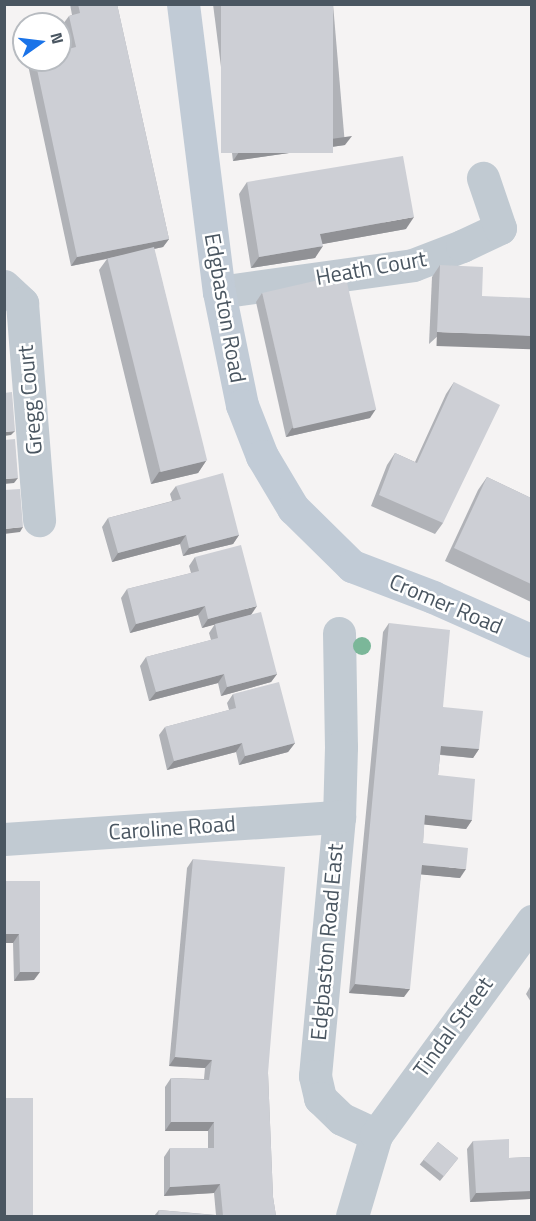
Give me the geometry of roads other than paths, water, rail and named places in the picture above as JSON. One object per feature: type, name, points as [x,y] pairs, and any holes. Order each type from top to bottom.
[{"type":"street","name":"Edgbaston Road","points":[[183,4],[219,292],[242,405],[262,456],[293,508],[352,566],[361,569]]},
{"type":"street","name":"Heath Court","points":[[219,292],[413,265],[462,246],[500,228],[483,178]]},
{"type":"street","name":"Gregg Court","points":[[4,286],[22,303],[39,520]]},
{"type":"street","name":"Cromer Road","points":[[361,569],[442,600],[531,641]]},
{"type":"street","name":"Edgbaston Road East","points":[[339,633],[341,747],[339,817],[315,1076],[320,1098],[342,1119],[376,1135]]},
{"type":"street","name":"Caroline Road","points":[[4,839],[339,817]]},
{"type":"street","name":"Tindal Street","points":[[376,1135],[531,921]]},
{"type":"street","points":[[352,1216],[376,1135]]}]
